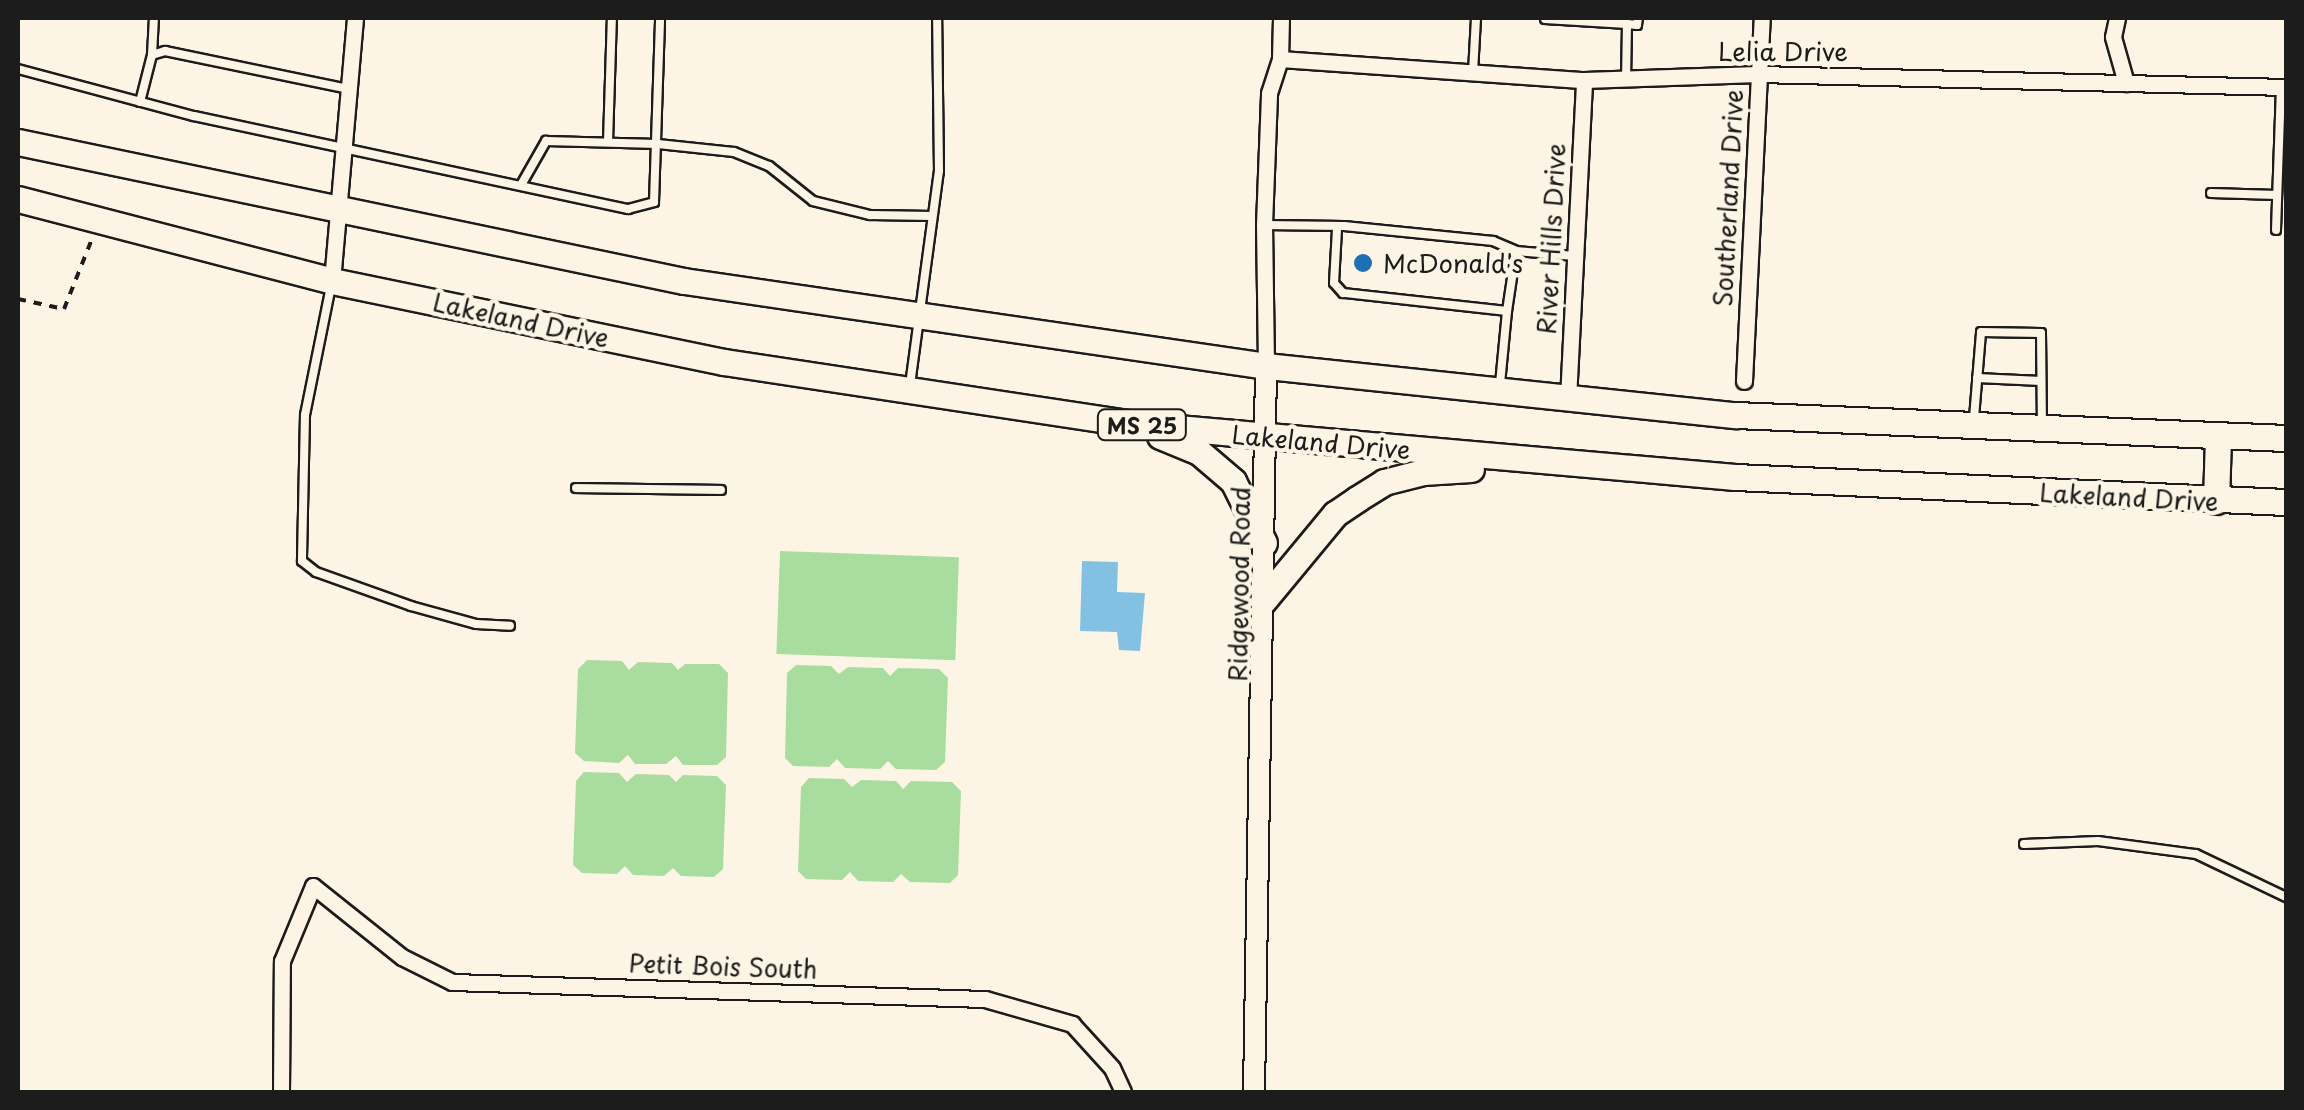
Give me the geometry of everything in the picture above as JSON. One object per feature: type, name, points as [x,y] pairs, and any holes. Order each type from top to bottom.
[{"type":"highway","points":[[18,142],[335,212],[918,320],[1266,366],[1500,393],[1974,429],[2286,438]]},
{"type":"highway","name":"Lakeland Drive","points":[[18,199],[332,282],[909,394],[1132,424],[1553,464],[2216,502],[2286,502]]},
{"type":"highway","points":[[1132,424],[1216,465],[1232,481],[1264,543]]},
{"type":"highway","points":[[2216,502],[2218,438]]},
{"type":"highway","points":[[1264,600],[1336,514],[1384,482],[1423,472],[1553,464]]},
{"type":"street","points":[[332,282],[335,212],[356,18]]},
{"type":"street","name":"Ridgewood Road","points":[[1254,1092],[1268,438],[1264,225],[1269,93],[1280,59],[1281,18]]},
{"type":"street","name":"Southerland Drive","points":[[1744,381],[1762,18]]},
{"type":"street","points":[[2117,18],[2113,37],[2126,83]]},
{"type":"street","name":"Lelia Drive","points":[[1280,59],[1584,80],[1758,74],[2284,87]]},
{"type":"street","name":"River Hills Drive","points":[[1568,399],[1584,80]]},
{"type":"street","name":"Petit Bois South","points":[[280,1092],[282,961],[314,886],[402,957],[452,982],[985,1000],[1072,1024],[1112,1068],[1122,1092]]},
{"type":"lane","points":[[140,102],[152,55],[154,18]]},
{"type":"lane","points":[[608,142],[612,18]]},
{"type":"lane","points":[[18,69],[140,102],[628,209],[654,202],[660,18]]},
{"type":"lane","points":[[909,394],[941,145],[934,91],[937,18]]},
{"type":"lane","points":[[1472,72],[1476,18]]},
{"type":"lane","points":[[1545,20],[1638,25],[1638,18]]},
{"type":"lane","points":[[1626,79],[1627,24]]},
{"type":"lane","points":[[152,55],[224,60],[349,89]]},
{"type":"lane","points":[[2276,230],[2284,87]]},
{"type":"lane","points":[[521,185],[546,141],[658,144],[734,152],[832,206],[870,215],[932,216]]},
{"type":"lane","points":[[2211,193],[2277,194]]},
{"type":"lane","points":[[1264,225],[1493,241],[1516,251],[1575,256]]},
{"type":"lane","points":[[1337,230],[1334,282],[1343,294],[1506,311]]},
{"type":"lane","points":[[1500,393],[1506,311],[1516,251]]},
{"type":"lane","points":[[332,282],[306,415],[302,561],[316,572],[411,606],[476,624],[510,626]]},
{"type":"lane","points":[[1974,429],[1981,332],[2041,333],[2042,432]]},
{"type":"lane","points":[[1978,378],[2042,381]]},
{"type":"lane","points":[[576,488],[720,490]]},
{"type":"lane","points":[[2024,844],[2098,841],[2196,854],[2286,897]]},
{"type":"path","points":[[18,300],[64,309],[99,220]]},
{"type":"green space","points":[[780,551],[959,557],[955,660],[776,654]]},
{"type":"green space","points":[[587,660],[622,661],[629,670],[638,662],[672,663],[678,670],[685,664],[719,664],[728,673],[726,757],[717,765],[683,765],[676,756],[666,764],[635,764],[628,755],[619,763],[584,761],[575,753],[578,669]]},
{"type":"green space","points":[[796,665],[831,666],[839,674],[848,667],[883,668],[890,676],[898,668],[939,669],[948,678],[945,762],[936,770],[896,769],[888,761],[880,769],[845,768],[837,759],[829,767],[793,766],[785,758],[787,673]]},
{"type":"green space","points":[[584,772],[619,773],[627,782],[636,774],[669,775],[676,782],[683,775],[717,776],[726,785],[723,869],[714,877],[681,876],[673,868],[664,876],[633,875],[625,866],[617,874],[582,873],[573,865],[576,781]]},
{"type":"green space","points":[[809,778],[844,779],[852,787],[861,780],[896,781],[903,789],[911,781],[952,782],[961,791],[958,875],[950,883],[910,882],[901,874],[893,882],[858,881],[850,872],[842,880],[806,879],[798,871],[801,787]]},
{"type":"water","points":[[1082,561],[1118,562],[1117,592],[1145,593],[1140,651],[1119,650],[1117,632],[1080,631]]},
{"type":"place","name":"McDonald's","points":[[1363,263]]}]
